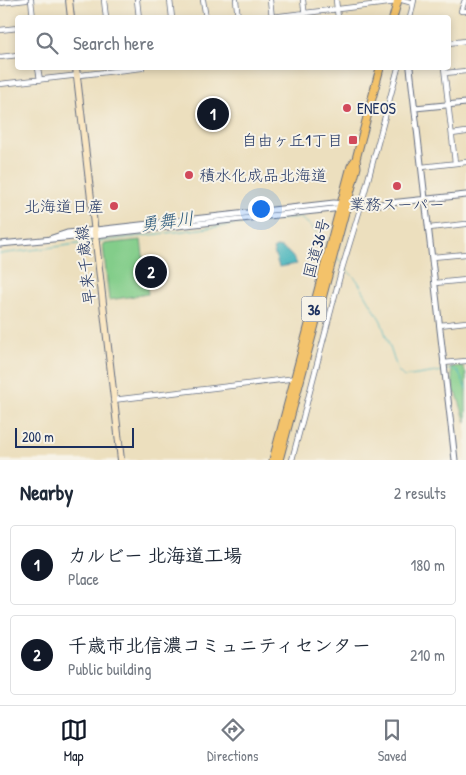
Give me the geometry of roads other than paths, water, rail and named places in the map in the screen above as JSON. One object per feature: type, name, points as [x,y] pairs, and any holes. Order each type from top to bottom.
[{"type":"highway","points":[[394,15],[399,1]]},
{"type":"highway","name":"国道36号","points":[[280,460],[298,378],[343,206],[357,167],[356,159],[379,70]]},
{"type":"highway","name":"国道36号","points":[[273,460],[298,378]]},
{"type":"main road","points":[[68,0],[70,15]]},
{"type":"main road","name":"早来千歳線","points":[[76,70],[121,460]]},
{"type":"street","points":[[0,3],[26,0]]},
{"type":"street","points":[[31,0],[33,15]]},
{"type":"street","points":[[104,0],[106,15]]},
{"type":"street","points":[[137,0],[139,15]]},
{"type":"street","points":[[170,0],[172,15]]},
{"type":"street","points":[[204,0],[206,15]]},
{"type":"street","points":[[236,0],[238,15]]},
{"type":"street","points":[[270,0],[271,15]]},
{"type":"street","points":[[303,0],[304,15],[369,3],[399,1],[414,2],[411,15]]},
{"type":"street","points":[[336,0],[338,15]]},
{"type":"street","points":[[465,0],[461,11],[466,11]]},
{"type":"street","points":[[0,30],[15,28]]},
{"type":"street","points":[[451,43],[466,41]]},
{"type":"street","points":[[0,57],[15,55]]},
{"type":"street","points":[[38,70],[40,80]]},
{"type":"street","points":[[0,84],[112,70]]},
{"type":"street","points":[[292,460],[345,257],[361,206],[397,70]]},
{"type":"street","points":[[410,70],[455,460]]},
{"type":"street","points":[[444,70],[455,163]]},
{"type":"street","points":[[445,74],[466,71]]},
{"type":"street","points":[[415,108],[466,103]]},
{"type":"street","points":[[452,134],[466,132]]},
{"type":"street","points":[[422,167],[466,162]]},
{"type":"street","points":[[0,244],[49,238],[67,233],[95,238],[343,206],[361,206],[466,195]]},
{"type":"street","points":[[429,228],[466,224]]},
{"type":"street","points":[[433,258],[466,254]]},
{"type":"street","points":[[435,283],[466,280]]},
{"type":"street","points":[[440,326],[466,322]]},
{"type":"street","points":[[443,365],[465,361],[466,368]]},
{"type":"street","points":[[113,400],[298,378]]},
{"type":"water","points":[[276,247],[288,253],[297,264],[279,267],[273,249]]},
{"type":"waterway","name":"勇舞川","points":[[100,241],[299,217],[310,225],[326,243]]},
{"type":"waterway","name":"勇舞川","points":[[0,254],[93,242]]},
{"type":"waterway","name":"勇舞川","points":[[337,257],[342,264]]},
{"type":"waterway","name":"勇舞川","points":[[344,267],[357,280],[381,321],[398,371],[404,377],[443,371]]},
{"type":"waterway","name":"勇舞川","points":[[447,370],[458,371],[466,389]]},
{"type":"place","name":"ENEOS","points":[[347,108]]},
{"type":"place","name":"カルビー 北海道工場","points":[[213,114]]},
{"type":"place","name":"自由ヶ丘1丁目","points":[[353,140]]},
{"type":"place","name":"積水化成品北海道","points":[[189,175]]},
{"type":"place","name":"業務スーパー","points":[[397,186]]},
{"type":"place","name":"北海道日産","points":[[114,206]]},
{"type":"place","name":"千歳市北信濃コミュニティセンター","points":[[151,272]]}]
